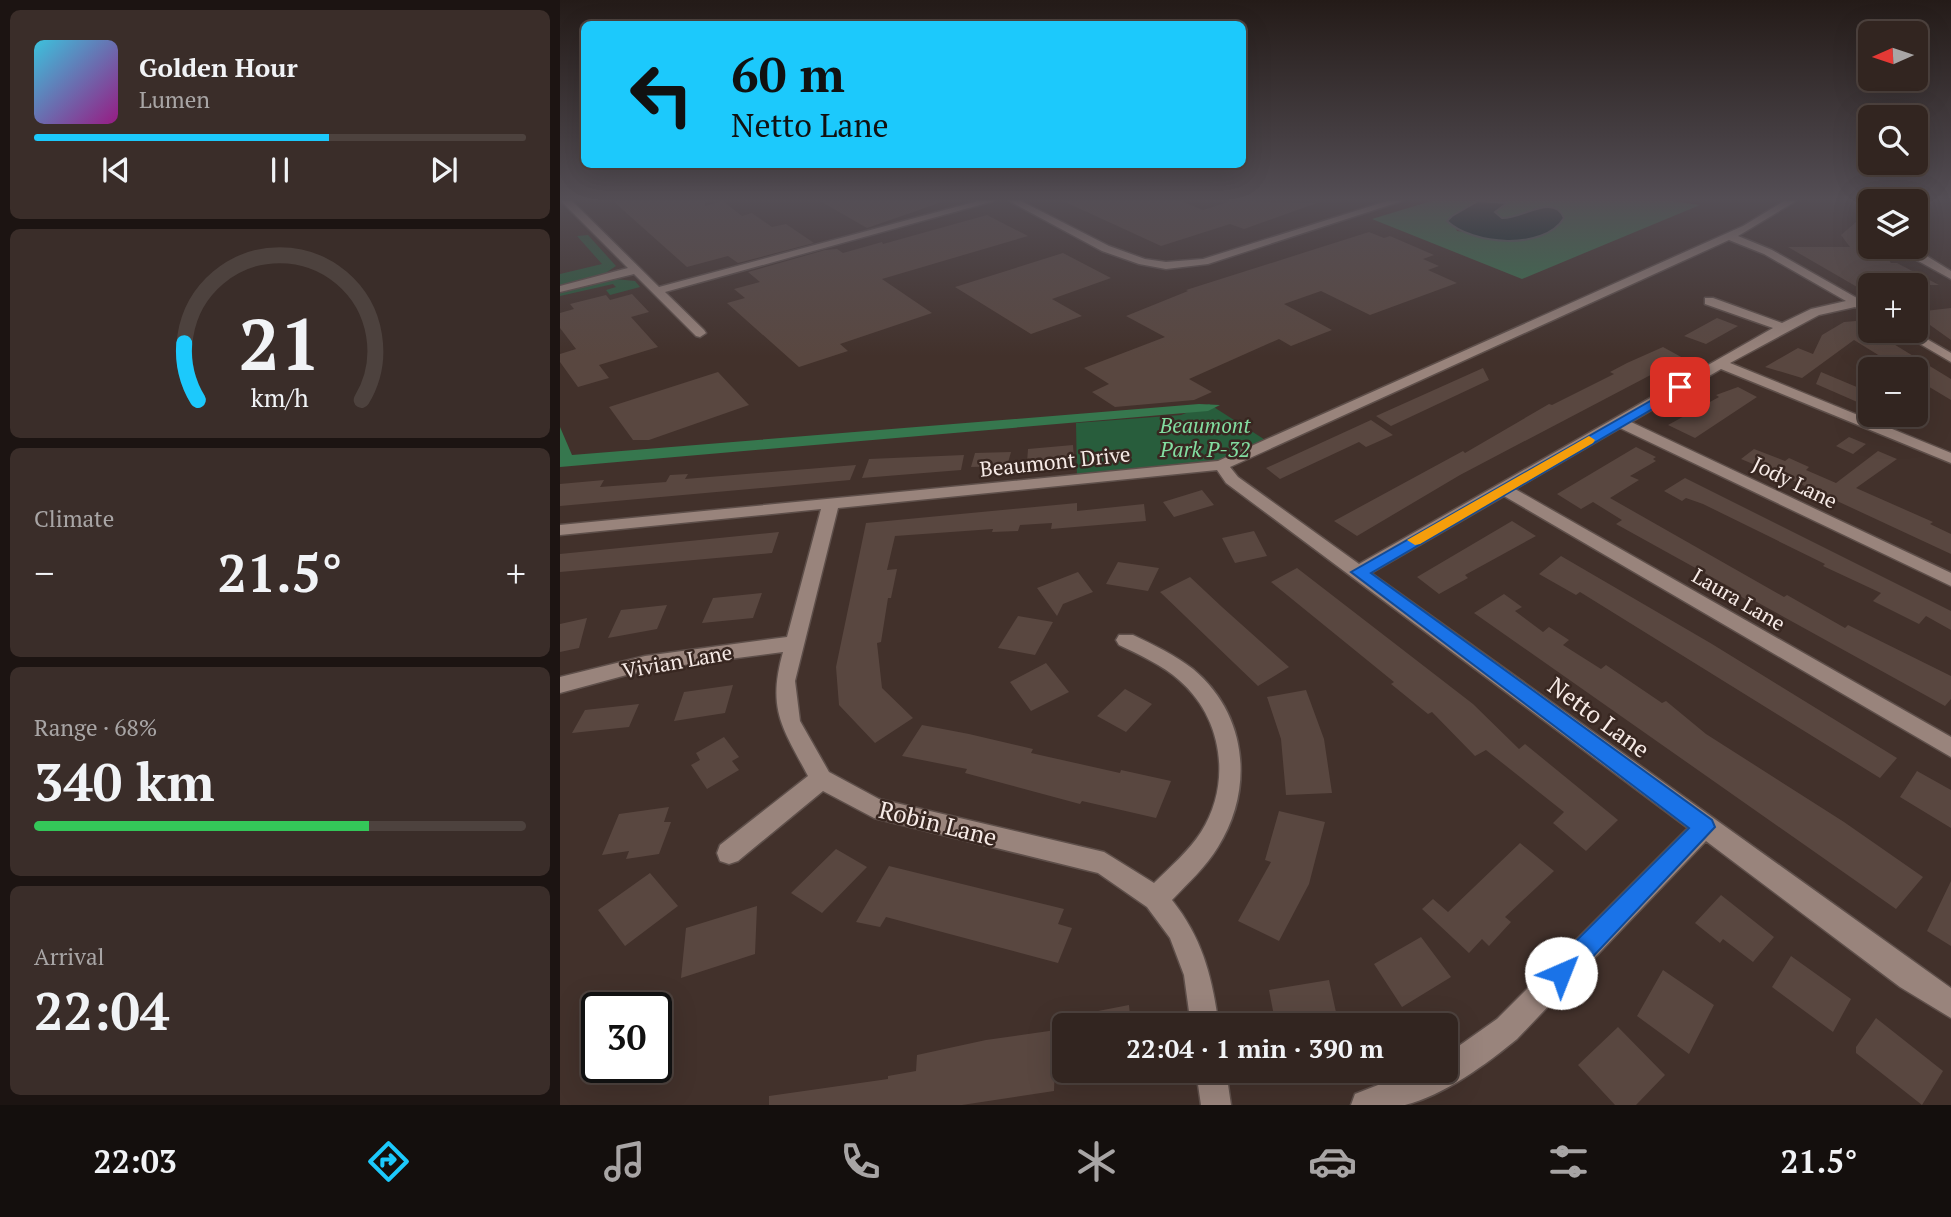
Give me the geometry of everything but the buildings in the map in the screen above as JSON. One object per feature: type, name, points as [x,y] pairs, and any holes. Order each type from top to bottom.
[{"type":"street","points":[[618,253],[700,333]]},
{"type":"street","points":[[656,291],[798,253]]},
{"type":"street","points":[[1119,253],[1158,265],[1204,262],[1234,253]]},
{"type":"street","name":"Beaumont Drive","points":[[560,530],[1221,466],[1692,253]]},
{"type":"street","points":[[1769,253],[1858,304]]},
{"type":"street","points":[[1918,259],[1951,276]]},
{"type":"street","points":[[560,289],[635,270]]},
{"type":"street","points":[[1709,301],[1783,328]]},
{"type":"street","points":[[1359,572],[1783,328],[1815,312],[1855,303]]},
{"type":"street","points":[[1925,343],[1951,358]]},
{"type":"street","points":[[1720,364],[1951,458]]},
{"type":"street","name":"Jody Lane","points":[[1620,422],[1951,580]]},
{"type":"street","name":"Netto Lane","points":[[1221,466],[1233,480],[1704,827],[1951,1004]]},
{"type":"street","name":"Laura Lane","points":[[1504,489],[1951,748]]},
{"type":"street","points":[[729,853],[821,779],[789,721],[785,681],[831,504]]},
{"type":"street","points":[[1126,640],[1166,659],[1199,687],[1224,726],[1231,749],[1232,774],[1226,808],[1210,840],[1156,899]]},
{"type":"street","name":"Vivian Lane","points":[[560,685],[645,663],[795,643]]},
{"type":"street","name":"Robin Lane","points":[[821,779],[874,808],[1104,863],[1156,899],[1180,930],[1198,975],[1203,1013]]},
{"type":"street","points":[[1366,1105],[1427,1083],[1479,1052],[1507,1029],[1704,827]]},
{"type":"street","points":[[1213,1083],[1216,1105]]},
{"type":"green space","points":[[592,253],[604,253],[616,266],[604,274],[560,286],[560,274],[602,264]]},
{"type":"green space","points":[[1456,253],[1586,253],[1522,279]]},
{"type":"green space","points":[[615,279],[635,281],[640,287],[610,295],[606,290],[616,287],[613,284],[560,296],[560,293]]},
{"type":"green space","points":[[1199,404],[1220,405],[1208,411],[560,467],[560,427],[572,455]]},
{"type":"green space","name":"Beaumont Park P-32","points":[[1209,404],[1270,443],[1221,465],[1077,479],[1076,423],[1181,415]]},
{"type":"slow traffic","points":[[1415,540],[1589,440]]},
{"type":"route","points":[[1561,973],[1704,827],[1359,572],[1680,387]]}]
